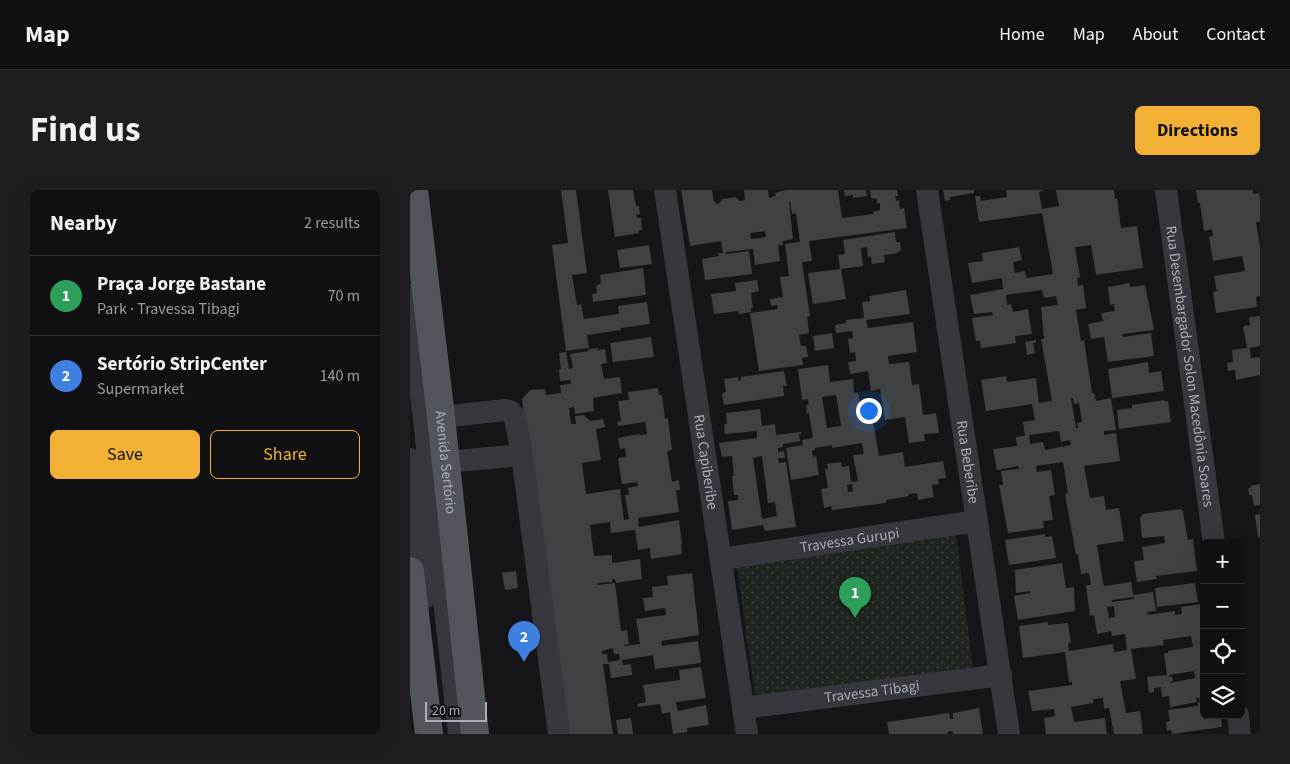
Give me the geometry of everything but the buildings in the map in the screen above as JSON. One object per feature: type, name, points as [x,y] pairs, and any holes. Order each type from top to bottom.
[{"type":"main road","name":"Avenida Sertório","points":[[419,197],[475,734]]},
{"type":"main road","points":[[410,570],[429,734]]},
{"type":"street","name":"Rua Capiberibe","points":[[665,190],[747,734]]},
{"type":"street","name":"Rua Beberibe","points":[[927,190],[1009,734]]},
{"type":"street","name":"Rua Desembargador Solon Macedônia Soares","points":[[1166,190],[1213,539]]},
{"type":"street","points":[[410,295],[459,734]]},
{"type":"street","points":[[441,417],[510,411],[515,418],[522,455],[559,734]]},
{"type":"street","points":[[446,462],[522,455]]},
{"type":"street","points":[[410,459],[442,734]]},
{"type":"street","name":"Travessa Gurupi","points":[[721,559],[977,521]]},
{"type":"street","name":"Travessa Tibagi","points":[[743,708],[1001,675]]},
{"type":"street","points":[[1238,719],[1240,734]]},
{"type":"shaded area","points":[[956,535],[973,669],[755,696],[737,567]]},
{"type":"place","name":"Praça Jorge Bastane","points":[[855,618]]},
{"type":"place","name":"Sertório StripCenter","points":[[524,662]]}]
